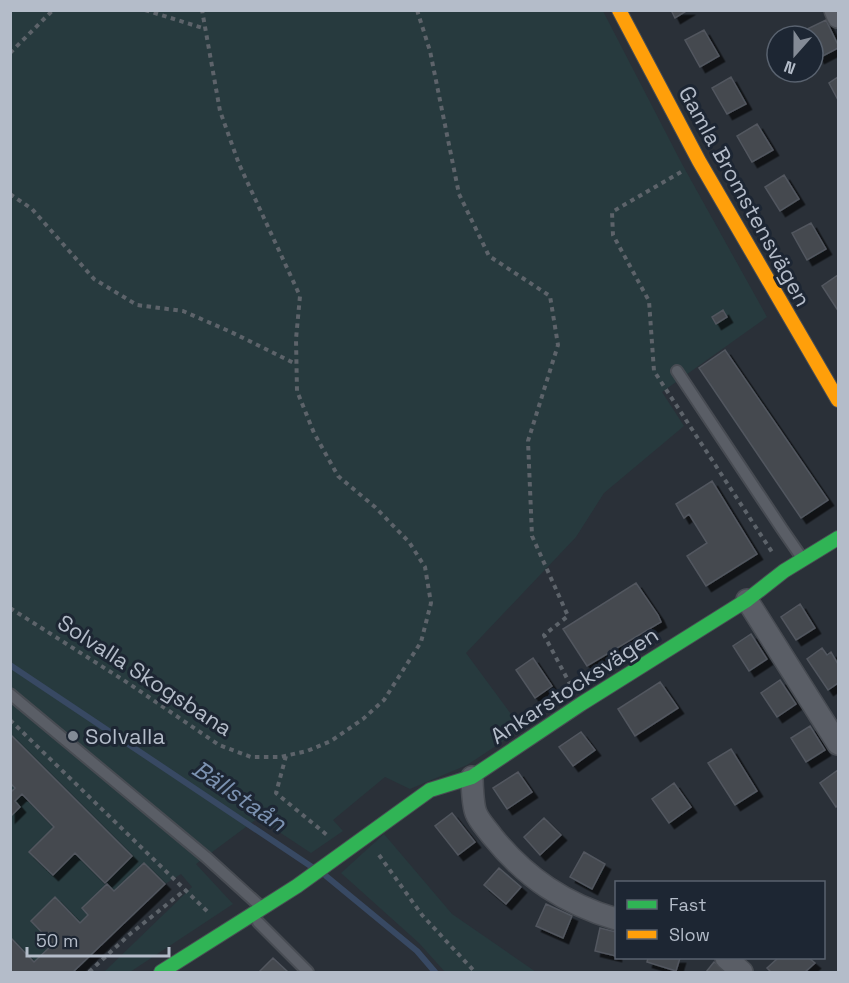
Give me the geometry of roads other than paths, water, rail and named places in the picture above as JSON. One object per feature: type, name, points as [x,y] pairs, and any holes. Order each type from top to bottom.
[{"type":"street","name":"Gamla Bromstensvägen","points":[[620,10],[699,161],[838,400]]},
{"type":"street","points":[[835,10],[838,17]]},
{"type":"street","name":"Ankarstocksvägen","points":[[175,969],[227,931],[332,862],[430,790],[472,777],[581,704],[747,600],[784,571],[838,538]]},
{"type":"street","points":[[747,600],[838,744]]},
{"type":"street","points":[[472,777],[476,814],[508,854],[555,894],[580,907],[615,919]]},
{"type":"street","points":[[728,959],[742,972]]},
{"type":"lane","points":[[677,371],[804,560]]},
{"type":"lane","points":[[10,694],[206,856],[263,908]]},
{"type":"lane","points":[[258,922],[308,972]]},
{"type":"waterway","name":"Bällstaån","points":[[10,665],[312,867]]},
{"type":"waterway","name":"Bällstaån","points":[[326,876],[417,951],[435,972]]},
{"type":"place","name":"Solvalla","points":[[73,736]]}]
